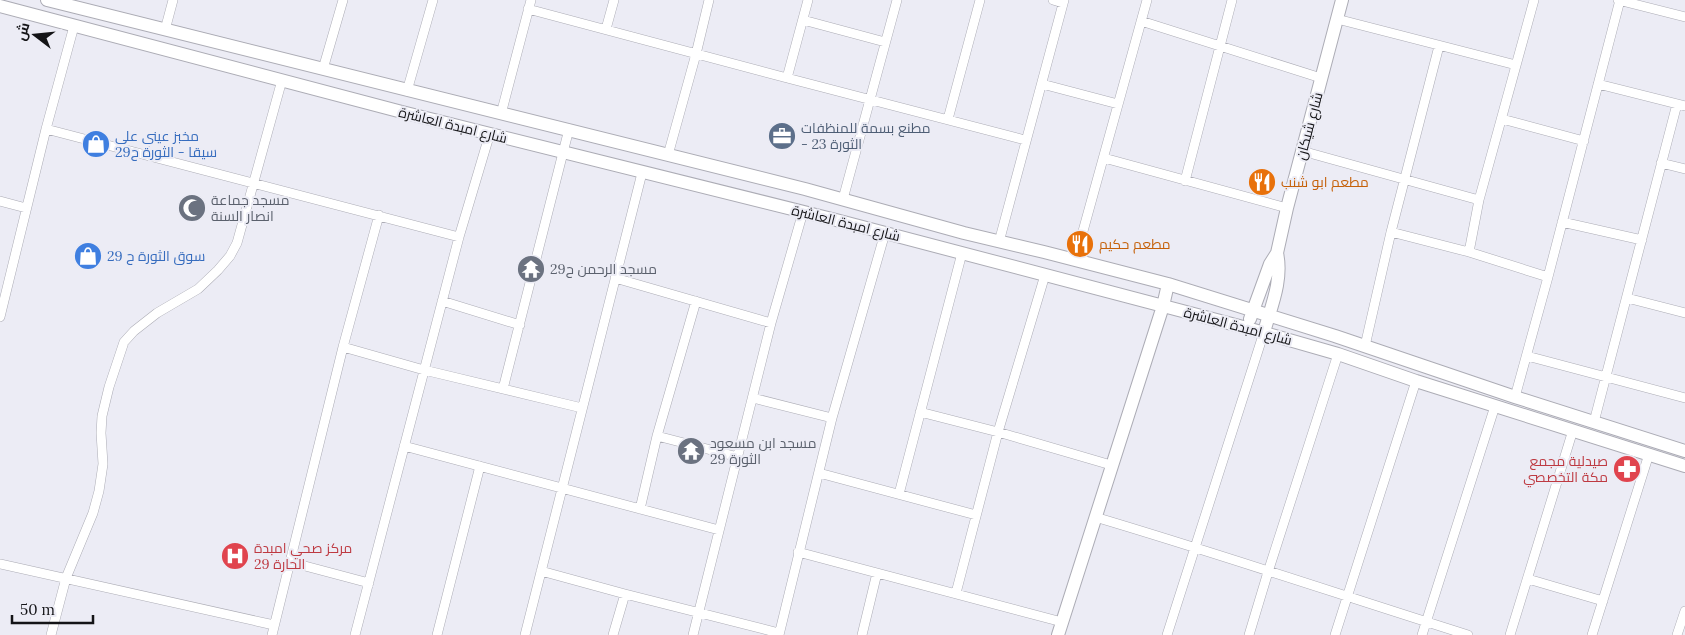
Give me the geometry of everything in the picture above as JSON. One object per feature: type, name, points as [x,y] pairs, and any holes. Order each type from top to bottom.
[{"type":"main road","name":"شارع امبدة العاشرة","points":[[47,0],[89,5],[165,30],[407,91],[569,129],[843,199],[998,242],[1168,284],[1269,315],[1685,451]]},
{"type":"main road","name":"شارع شيكان","points":[[1264,332],[1279,274],[1278,253],[1287,208],[1342,0]]},
{"type":"main road","name":"شارع امبدة العاشرة","points":[[0,6],[402,112],[803,212],[1264,332],[1685,466]]},
{"type":"main road","points":[[859,227],[865,206]]},
{"type":"main road","name":"شارع شيكان","points":[[1247,328],[1270,264],[1278,253]]},
{"type":"main road","points":[[1058,635],[1163,306],[1168,284]]},
{"type":"street","points":[[165,30],[173,0]]},
{"type":"street","points":[[323,69],[343,0]]},
{"type":"street","points":[[407,91],[433,0]]},
{"type":"street","points":[[606,29],[614,0]]},
{"type":"street","points":[[668,155],[709,0]]},
{"type":"street","points":[[788,78],[808,0]]},
{"type":"street","points":[[843,199],[897,0]]},
{"type":"street","points":[[948,119],[980,0]]},
{"type":"street","points":[[998,242],[1064,1],[1053,0]]},
{"type":"street","points":[[1075,260],[1147,0]]},
{"type":"street","points":[[1185,181],[1232,0]]},
{"type":"street","points":[[1469,252],[1479,200],[1534,0]]},
{"type":"street","points":[[1515,397],[1584,141],[1619,0],[1685,17]]},
{"type":"street","points":[[501,114],[529,5],[696,54],[1025,140]]},
{"type":"street","points":[[1337,19],[1516,65]]},
{"type":"street","points":[[803,20],[886,42]]},
{"type":"street","points":[[1141,21],[1321,78]]},
{"type":"street","points":[[0,317],[46,129],[74,26]]},
{"type":"street","points":[[1364,346],[1404,179],[1439,46]]},
{"type":"street","points":[[51,635],[66,578],[93,513],[99,491],[103,464],[102,416],[109,387],[124,342],[134,331],[157,313],[198,290],[230,256],[237,243],[282,80]]},
{"type":"street","points":[[1042,84],[1118,104]]},
{"type":"street","points":[[1594,422],[1662,163],[1681,105],[1598,84]]},
{"type":"street","points":[[1502,119],[1584,141]]},
{"type":"street","points":[[46,129],[459,237]]},
{"type":"street","points":[[503,389],[569,129]]},
{"type":"street","points":[[355,635],[459,237],[490,134]]},
{"type":"street","points":[[1302,151],[1479,200]]},
{"type":"street","points":[[1104,158],[1287,208]]},
{"type":"street","points":[[1662,163],[1685,169]]},
{"type":"street","points":[[525,635],[642,173]]},
{"type":"street","points":[[0,201],[26,208]]},
{"type":"street","points":[[693,635],[771,323],[803,212]]},
{"type":"street","points":[[272,635],[343,347],[379,215]]},
{"type":"street","points":[[1562,222],[1642,240]]},
{"type":"street","points":[[1391,232],[1469,252],[1548,277]]},
{"type":"street","points":[[542,571],[779,634],[832,418],[885,233]]},
{"type":"street","points":[[899,494],[962,254]]},
{"type":"street","points":[[956,593],[998,432],[1045,275]]},
{"type":"street","points":[[615,278],[771,323]]},
{"type":"street","points":[[1627,298],[1685,313]]},
{"type":"street","points":[[442,301],[520,325]]},
{"type":"street","points":[[640,509],[657,436],[696,301]]},
{"type":"street","points":[[1167,635],[1264,332]]},
{"type":"street","points":[[343,347],[424,370],[582,408]]},
{"type":"street","points":[[1249,635],[1338,354]]},
{"type":"street","points":[[1527,356],[1685,398]]},
{"type":"street","points":[[1335,635],[1416,381]]},
{"type":"street","points":[[752,398],[832,418]]},
{"type":"street","points":[[1422,635],[1496,406]]},
{"type":"street","points":[[920,412],[998,432],[1111,465]]},
{"type":"street","points":[[1510,635],[1573,430]]},
{"type":"street","points":[[657,436],[738,457]]},
{"type":"street","points":[[404,446],[719,530]]},
{"type":"street","points":[[1592,635],[1649,454]]},
{"type":"street","points":[[437,635],[480,466]]},
{"type":"street","points":[[819,473],[976,515]]},
{"type":"street","points":[[1095,517],[1195,547],[1468,635]]},
{"type":"street","points":[[798,552],[1062,622]]},
{"type":"street","points":[[290,562],[369,583]]},
{"type":"street","points":[[0,564],[274,625]]},
{"type":"street","points":[[862,635],[877,572]]},
{"type":"street","points":[[1528,578],[1603,601]]},
{"type":"street","points":[[613,635],[625,594]]},
{"type":"street","points":[[1677,635],[1685,611]]},
{"type":"place","name":"مطنع بسمة للمنظفات - الثورة 23","points":[[782,136]]},
{"type":"place","name":"مخبز عيني على سيقا - الثورة ح29","points":[[96,144]]},
{"type":"place","name":"مطعم ابو شنب","points":[[1262,182]]},
{"type":"place","name":"مسجد جماعة انصار السنة","points":[[192,208]]},
{"type":"place","name":"مطعم حكيم","points":[[1080,244]]},
{"type":"place","name":"سوق الثورة ح 29","points":[[88,256]]},
{"type":"place","name":"مسجد الرحمن ح29","points":[[531,269]]},
{"type":"place","name":"مسجد ابن مسعود الثورة 29","points":[[691,451]]},
{"type":"place","name":"صيدلية مجمع مكة التخصصي","points":[[1627,469]]},
{"type":"place","name":"مركز صحي امبدة الحارة 29","points":[[235,556]]}]
